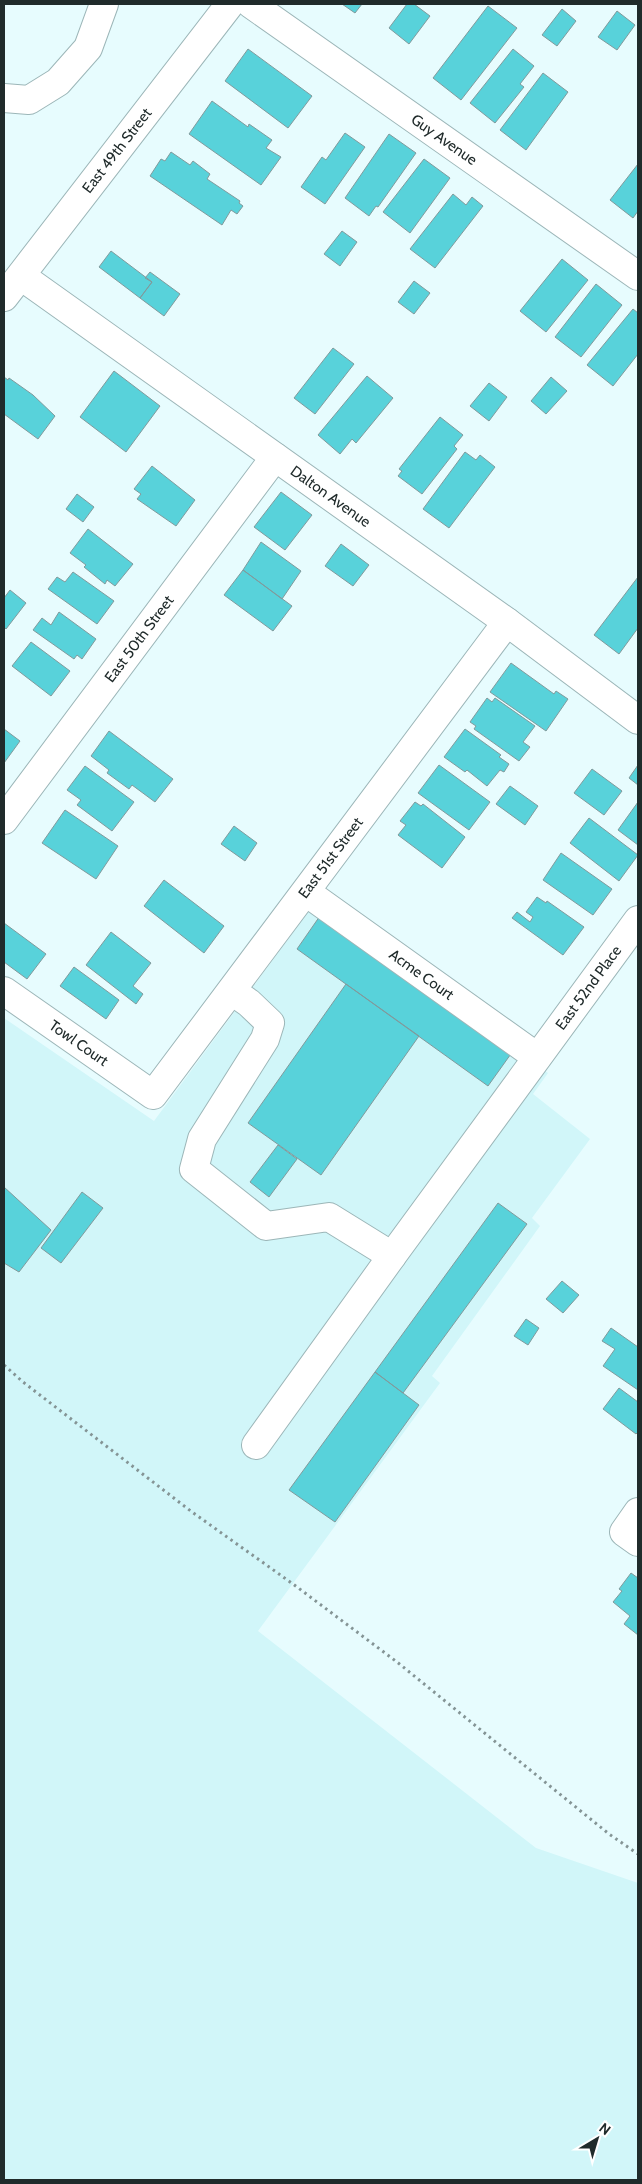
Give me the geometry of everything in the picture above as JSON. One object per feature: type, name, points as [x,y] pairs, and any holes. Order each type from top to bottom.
[{"type":"street","points":[[4,98],[29,100],[58,82],[88,48],[104,4]]},
{"type":"street","name":"East 49th Street","points":[[4,297],[230,4]]},
{"type":"street","name":"Guy Avenue","points":[[251,4],[638,276]]},
{"type":"street","name":"Dalton Avenue","points":[[21,276],[507,622],[638,720]]},
{"type":"street","name":"East 50th Street","points":[[4,820],[275,457]]},
{"type":"street","name":"East 51st Street","points":[[153,1095],[507,622]]},
{"type":"street","name":"Acme Court","points":[[306,892],[538,1057]]},
{"type":"street","name":"East 52nd Place","points":[[256,1445],[638,920]]},
{"type":"street","points":[[232,990],[270,1023],[265,1039],[202,1139],[194,1169],[266,1226],[329,1217],[392,1256]]},
{"type":"street","name":"Towl Court","points":[[4,991],[153,1095]]},
{"type":"path","points":[[4,1365],[23,1382],[192,1512],[293,1584],[397,1662],[609,1834],[638,1854]]},
{"type":"shaded area","points":[[314,904],[548,1073],[533,1094],[590,1139],[532,1218],[540,1226],[432,1376],[440,1383],[258,1631],[536,1848],[638,1883],[638,2180],[4,2180],[4,1018],[154,1121]]},
{"type":"building","points":[[342,4],[362,4],[355,13]]},
{"type":"building","points":[[407,4],[414,4],[430,16],[409,44],[389,28]]},
{"type":"building","points":[[488,6],[517,28],[461,100],[433,78]]},
{"type":"building","points":[[562,9],[576,21],[557,46],[542,35]]},
{"type":"building","points":[[617,11],[635,25],[617,50],[598,37]]},
{"type":"building","points":[[248,49],[312,96],[288,128],[225,81]]},
{"type":"building","points":[[513,49],[534,66],[520,84],[524,87],[495,123],[470,103]]},
{"type":"building","points":[[543,73],[568,92],[526,150],[500,130]]},
{"type":"building","points":[[212,101],[248,127],[249,124],[272,140],[266,148],[281,157],[261,185],[189,134]]},
{"type":"building","points":[[345,133],[365,147],[325,204],[301,187],[322,157],[326,160]]},
{"type":"building","points":[[389,134],[416,153],[378,207],[376,206],[369,216],[345,198]]},
{"type":"building","points":[[171,152],[190,165],[193,161],[210,174],[207,179],[240,201],[239,203],[243,206],[237,214],[231,210],[222,225],[150,176],[161,159],[165,161]]},
{"type":"building","points":[[424,159],[450,178],[410,233],[383,212]]},
{"type":"building","points":[[638,164],[638,211],[633,218],[610,200]]},
{"type":"building","points":[[453,194],[466,205],[472,197],[483,206],[435,268],[410,249]]},
{"type":"building","points":[[342,231],[357,242],[340,266],[324,254]]},
{"type":"building","points":[[111,251],[152,282],[140,298],[99,267]]},
{"type":"building","points":[[562,259],[588,280],[546,332],[520,311]]},
{"type":"building","points":[[150,272],[180,294],[164,316],[140,298],[152,282],[145,278]]},
{"type":"building","points":[[414,281],[430,293],[414,314],[398,302]]},
{"type":"building","points":[[596,284],[622,305],[581,357],[555,337]]},
{"type":"building","points":[[633,309],[638,313],[638,354],[613,386],[587,365]]},
{"type":"building","points":[[333,348],[354,364],[315,414],[294,398]]},
{"type":"building","points":[[114,371],[160,406],[126,452],[80,417]]},
{"type":"building","points":[[367,376],[393,398],[356,443],[352,439],[340,454],[318,435]]},
{"type":"building","points":[[4,377],[8,380],[9,378],[33,395],[55,416],[38,439],[4,414]]},
{"type":"building","points":[[551,377],[567,391],[546,414],[531,401]]},
{"type":"building","points":[[489,383],[507,397],[489,421],[470,406]]},
{"type":"building","points":[[440,417],[463,435],[454,446],[457,449],[422,494],[398,476],[402,471],[399,469]]},
{"type":"building","points":[[465,452],[476,460],[480,455],[495,467],[449,528],[423,509]]},
{"type":"building","points":[[152,466],[195,500],[176,526],[137,499],[141,494],[134,489]]},
{"type":"building","points":[[281,492],[312,515],[285,550],[254,527]]},
{"type":"building","points":[[77,494],[94,507],[83,522],[66,509]]},
{"type":"building","points":[[88,529],[133,564],[115,586],[107,580],[105,584],[84,567],[86,565],[70,553]]},
{"type":"building","points":[[261,542],[301,571],[282,599],[243,570]]},
{"type":"building","points":[[341,544],[369,565],[353,586],[325,566]]},
{"type":"building","points":[[243,570],[292,606],[273,631],[224,595]]},
{"type":"building","points":[[73,572],[114,601],[97,624],[48,589],[57,577],[65,582]]},
{"type":"building","points":[[638,577],[638,628],[619,654],[594,635]]},
{"type":"building","points":[[10,590],[26,603],[6,629],[4,627],[4,598]]},
{"type":"building","points":[[59,612],[96,639],[82,659],[77,655],[74,659],[33,630],[42,618],[51,625]]},
{"type":"building","points":[[31,642],[70,671],[51,696],[12,666]]},
{"type":"building","points":[[511,663],[554,694],[556,691],[568,699],[546,731],[490,692]]},
{"type":"building","points":[[487,698],[492,702],[495,698],[535,726],[523,742],[530,747],[519,761],[474,729],[476,726],[470,722]]},
{"type":"building","points":[[4,729],[20,741],[4,763]]},
{"type":"building","points":[[465,729],[501,755],[499,757],[509,764],[504,772],[500,770],[487,786],[467,770],[465,772],[444,757]]},
{"type":"building","points":[[109,731],[173,779],[155,802],[132,785],[129,789],[107,773],[109,770],[91,756]]},
{"type":"building","points":[[439,765],[490,802],[469,830],[418,793]]},
{"type":"building","points":[[638,765],[638,785],[629,778]]},
{"type":"building","points":[[85,766],[134,802],[112,831],[77,805],[81,800],[67,790]]},
{"type":"building","points":[[592,769],[622,791],[604,815],[574,793]]},
{"type":"building","points":[[510,786],[538,806],[525,825],[496,804]]},
{"type":"building","points":[[415,802],[421,806],[423,804],[465,837],[442,868],[398,835],[406,825],[400,821]]},
{"type":"building","points":[[638,802],[638,845],[618,830]]},
{"type":"building","points":[[65,810],[118,846],[96,879],[42,843]]},
{"type":"building","points":[[589,818],[638,855],[619,881],[570,843]]},
{"type":"building","points":[[234,826],[257,843],[245,861],[221,844]]},
{"type":"building","points":[[561,853],[612,889],[593,915],[543,880]]},
{"type":"building","points":[[164,880],[224,926],[204,953],[144,906]]},
{"type":"building","points":[[537,897],[546,903],[547,901],[584,927],[563,955],[512,918],[517,912],[530,922],[533,917],[526,912]]},
{"type":"building","points":[[322,913],[513,1051],[488,1086],[297,949]]},
{"type":"building","points":[[4,923],[46,954],[27,979],[4,962]]},
{"type":"building","points":[[111,932],[151,963],[133,986],[143,994],[136,1004],[86,965]]},
{"type":"building","points":[[74,967],[119,1000],[106,1019],[60,986]]},
{"type":"building","points":[[346,984],[419,1036],[321,1175],[248,1123]]},
{"type":"building","points":[[278,1145],[297,1159],[269,1197],[250,1182]]},
{"type":"building","points":[[4,1187],[51,1230],[19,1272],[4,1263]]},
{"type":"building","points":[[82,1192],[103,1208],[61,1263],[41,1248]]},
{"type":"building","points":[[498,1203],[527,1224],[403,1393],[375,1372]]},
{"type":"building","points":[[562,1281],[579,1295],[563,1313],[546,1299]]},
{"type":"building","points":[[526,1319],[539,1328],[528,1345],[514,1336]]},
{"type":"building","points":[[611,1328],[638,1347],[638,1390],[603,1366],[615,1349],[602,1341]]},
{"type":"building","points":[[375,1372],[419,1405],[335,1522],[289,1490]]},
{"type":"building","points":[[619,1388],[638,1402],[638,1432],[636,1434],[603,1409]]},
{"type":"building","points":[[631,1573],[638,1578],[638,1635],[624,1624],[630,1616],[613,1602],[622,1591],[619,1589]]}]
